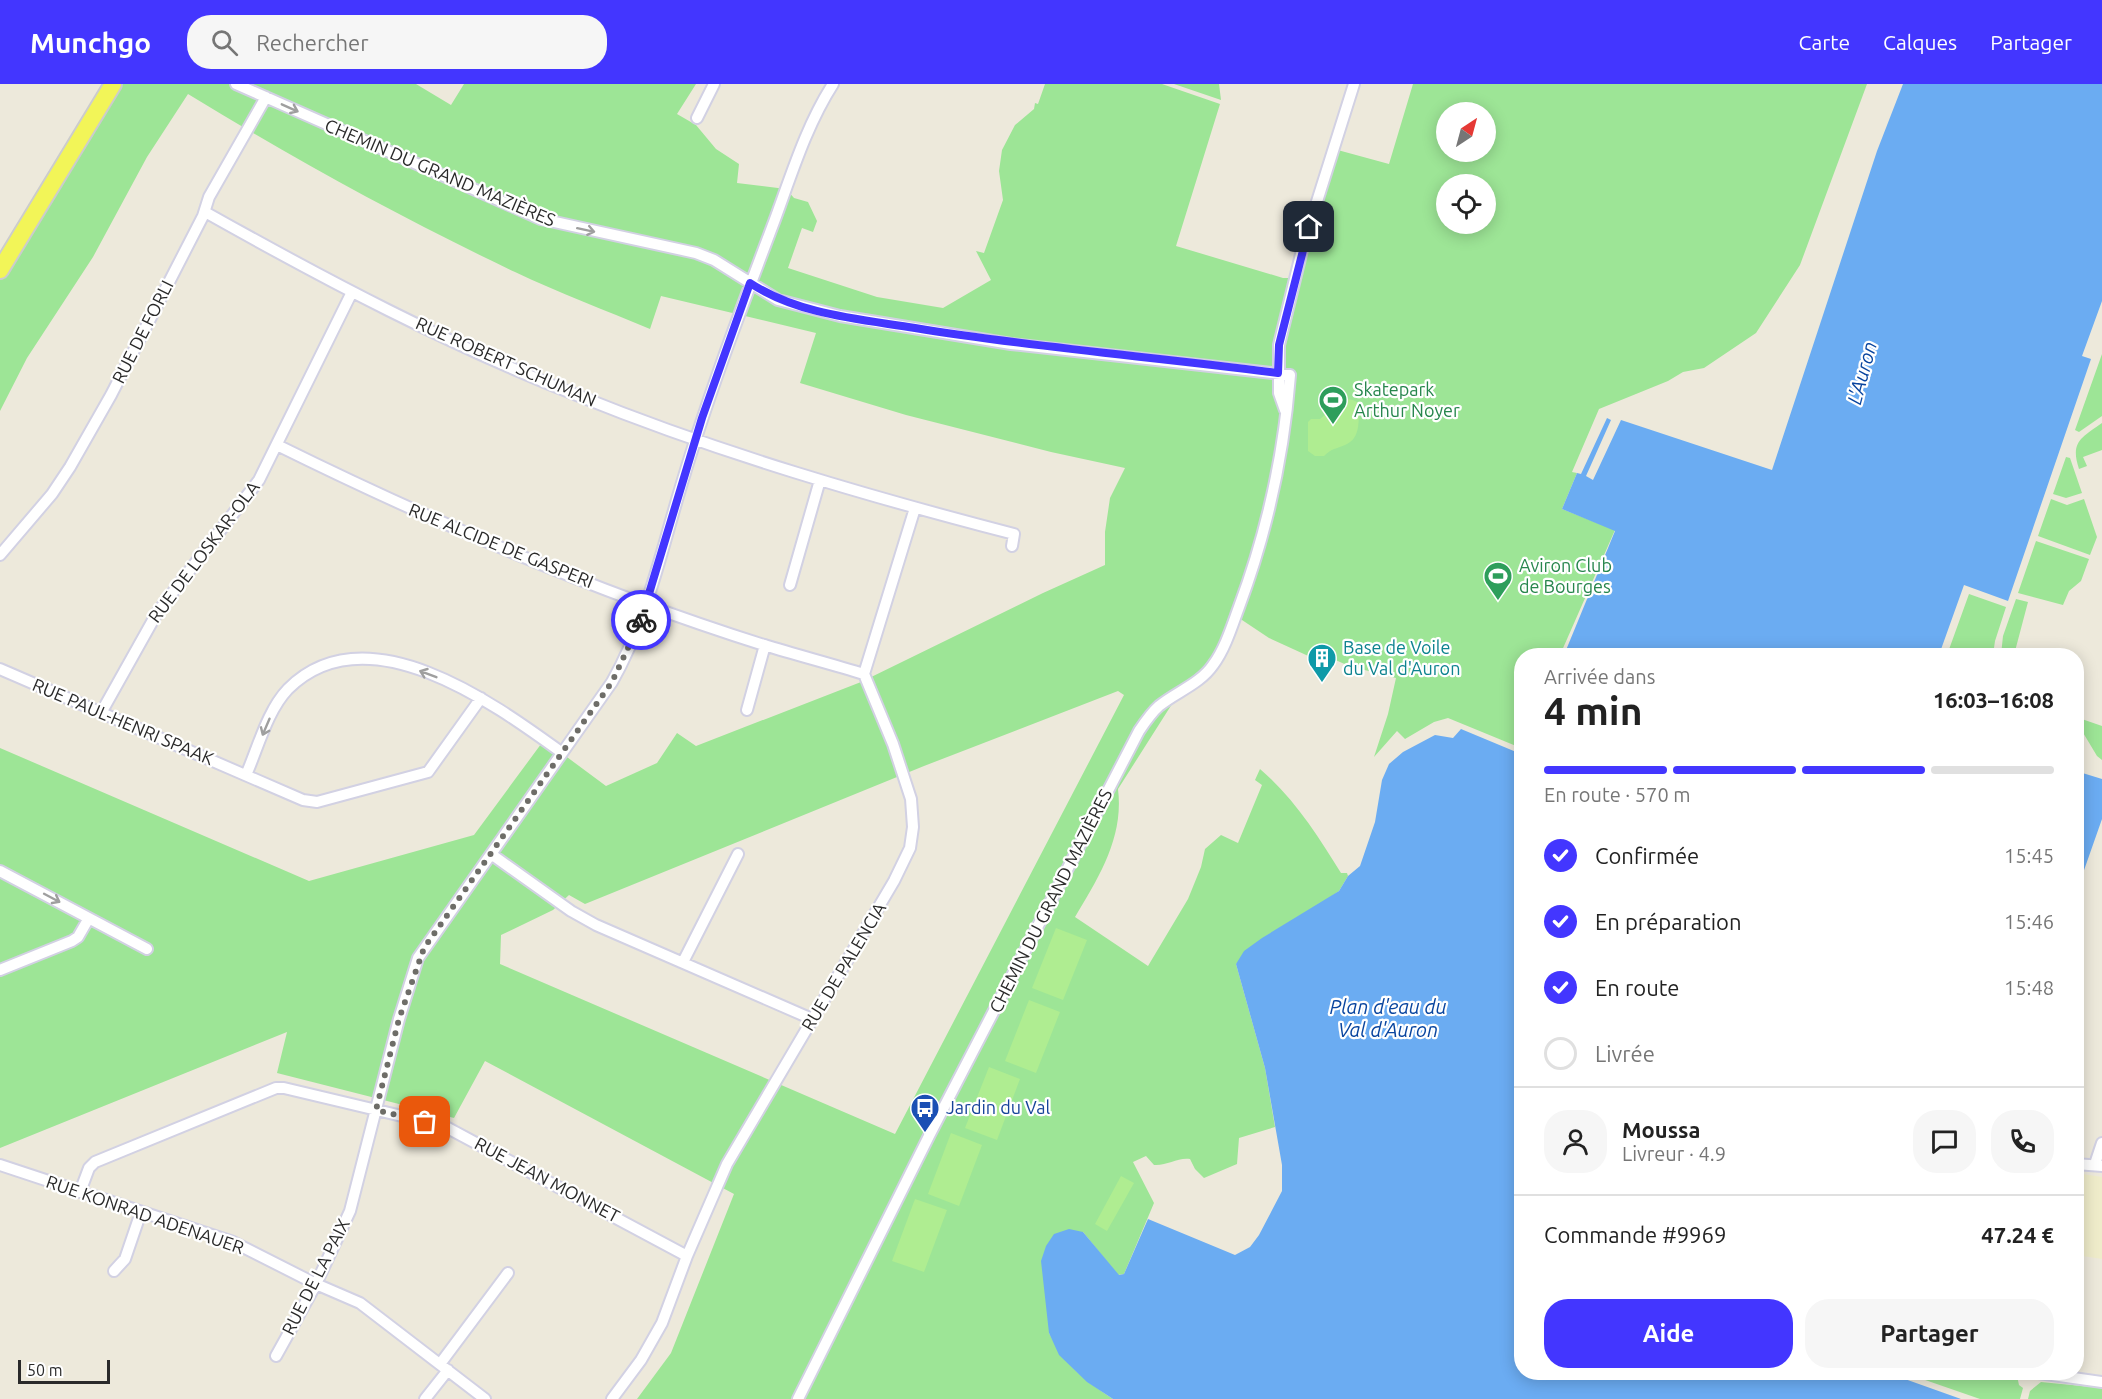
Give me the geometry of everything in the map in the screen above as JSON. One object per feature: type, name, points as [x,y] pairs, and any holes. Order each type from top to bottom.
[{"type":"main road","points":[[0,270],[113,84]]},
{"type":"main road","points":[[91,123],[119,84]]},
{"type":"street","name":"CHEMIN DU GRAND MAZIÈRES","points":[[236,84],[519,211],[567,226],[696,252],[714,260],[772,297],[790,305],[840,316],[1011,344],[1290,375],[1279,468],[1257,555],[1221,652],[1213,666],[1201,678],[1157,707],[1138,731],[919,1156],[798,1399]]},
{"type":"street","points":[[697,118],[714,84]]},
{"type":"street","name":"RUE DE LA PAIX","points":[[276,1356],[316,1284],[350,1211],[399,1019],[418,958],[612,682],[633,640],[646,604],[695,439],[750,283],[814,120],[833,84]]},
{"type":"street","name":"CHEMIN DU GRAND MAZIÈRES","points":[[1278,373],[1279,345],[1295,278],[1354,84]]},
{"type":"street","name":"RUE DE FORLI","points":[[0,555],[52,494],[70,467],[111,395],[205,212],[209,197],[266,97]]},
{"type":"street","name":"RUE ROBERT SCHUMAN","points":[[205,212],[352,292],[506,365],[578,396],[695,439],[820,480],[1014,534],[1012,546]]},
{"type":"street","name":"RUE DE LOSKAR-OLA","points":[[101,713],[157,613],[250,493],[278,445],[352,292]]},
{"type":"street","name":"RUE ALCIDE DE GASPERI","points":[[278,445],[403,506],[551,568],[765,645],[864,674]]},
{"type":"street","points":[[790,585],[820,480]]},
{"type":"street","points":[[864,674],[915,508]]},
{"type":"street","points":[[747,710],[765,645]]},
{"type":"street","points":[[246,775],[271,717],[287,690],[312,670],[336,659],[358,657],[387,660],[459,687],[481,698],[561,752]]},
{"type":"street","name":"RUE PAUL-HENRI SPAAK","points":[[0,669],[303,800],[317,802],[428,772],[481,698]]},
{"type":"street","name":"RUE DE PALENCIA","points":[[612,1399],[651,1346],[727,1164],[903,865],[910,848],[913,827],[911,799],[864,674]]},
{"type":"street","points":[[491,854],[584,919],[812,1019]]},
{"type":"street","points":[[683,962],[738,854]]},
{"type":"street","points":[[0,871],[147,949]]},
{"type":"street","points":[[0,970],[72,941],[78,937],[89,918]]},
{"type":"street","name":"RUE JEAN MONNET","points":[[80,1192],[89,1168],[96,1162],[276,1088],[453,1130],[687,1256]]},
{"type":"street","points":[[2084,1164],[2099,1165],[2102,1143]]},
{"type":"street","name":"RUE KONRAD ADENAUER","points":[[0,1165],[233,1242],[316,1284],[360,1303],[485,1399]]},
{"type":"street","points":[[114,1271],[125,1259],[141,1212]]},
{"type":"street","points":[[425,1399],[508,1273]]},
{"type":"street","points":[[2084,1379],[2102,1382]]},
{"type":"shaded area","points":[[2084,1174],[2102,1177],[2102,1259],[2084,1256]]},
{"type":"green space","points":[[119,84],[416,84],[451,105],[464,84],[696,84],[677,114],[696,125],[716,149],[739,164],[737,183],[786,189],[794,198],[808,202],[817,221],[813,232],[802,228],[788,268],[877,297],[943,308],[991,280],[976,251],[984,253],[1003,200],[999,171],[1002,150],[1015,125],[1034,109],[1035,103],[1038,104],[1045,84],[1162,84],[1220,104],[1176,246],[1283,278],[1294,278],[1334,149],[1389,164],[1413,84],[1867,84],[1800,265],[1756,333],[1704,368],[1683,372],[1668,381],[1599,409],[1572,472],[1577,473],[1562,509],[1615,530],[1563,648],[1514,648],[1514,745],[1448,718],[1434,722],[1405,739],[1397,731],[1374,757],[1388,714],[1396,678],[1349,666],[1331,658],[1328,665],[1269,638],[1236,616],[1221,652],[1179,693],[1118,789],[1117,824],[1108,856],[1075,917],[1148,966],[1188,899],[1201,867],[1205,849],[1221,835],[1238,843],[1262,785],[1255,780],[1260,769],[1295,805],[1341,873],[1347,873],[1348,876],[1339,891],[1236,964],[1265,1068],[1275,1127],[1239,1138],[1237,1164],[1204,1178],[1195,1169],[1190,1159],[1154,1165],[1146,1156],[1133,1162],[1154,1203],[1124,1274],[1118,1275],[1083,1232],[1049,1333],[1076,1371],[1113,1399],[637,1399],[671,1353],[734,1194],[485,1061],[454,1118],[277,1073],[287,1032],[0,1148],[0,748],[309,881],[474,835],[544,740],[606,786],[657,763],[677,733],[696,746],[861,682],[1105,565],[1105,532],[1110,498],[1125,468],[1051,452],[906,415],[800,383],[816,333],[661,296],[650,329],[532,280],[390,210],[188,94],[147,157],[93,257],[27,358],[0,411],[0,270]],"holes":[[[1118,691],[1124,695],[895,1134],[500,964],[501,935],[553,910],[569,895],[585,904],[924,766]]]},
{"type":"green space","points":[[1174,84],[1219,84],[1221,100]]},
{"type":"green space","points":[[2102,354],[2102,416],[2079,432],[2075,430]]},
{"type":"green space","name":"Skatepark Arthur Noyer","points":[[1332,397],[1359,403],[1357,433],[1345,445],[1324,456],[1315,456],[1308,451],[1308,422],[1311,419],[1320,419],[1326,414],[1326,402]]},
{"type":"green space","points":[[2102,423],[2102,450],[2083,457],[2087,466],[2079,469],[2076,453],[2079,442]]},
{"type":"green space","points":[[2066,457],[2070,458],[2082,493],[2066,498],[2053,494]]},
{"type":"green space","points":[[2051,499],[2067,505],[2084,499],[2097,537],[2090,555],[2038,536]]},
{"type":"green space","points":[[2036,541],[2089,559],[2081,581],[2069,591],[2063,605],[2018,593]]},
{"type":"green space","points":[[1969,594],[2006,607],[1994,648],[1950,648]]},
{"type":"green space","points":[[2016,599],[2028,602],[2016,648],[2002,648],[2003,636]]},
{"type":"green space","points":[[2084,720],[2102,726],[2102,760],[2084,734]]},
{"type":"green space","points":[[1056,928],[1087,940],[1063,1000],[1032,988]]},
{"type":"green space","points":[[1029,1000],[1060,1012],[1036,1073],[1005,1061]]},
{"type":"green space","points":[[989,1067],[1020,1079],[997,1140],[965,1128]]},
{"type":"green space","points":[[951,1133],[982,1145],[959,1206],[928,1194]]},
{"type":"green space","points":[[1121,1176],[1134,1183],[1107,1231],[1095,1224]]},
{"type":"green space","points":[[915,1199],[947,1210],[924,1272],[892,1261]]},
{"type":"green space","points":[[1925,1380],[2018,1380],[2023,1388],[2020,1399],[1980,1399]]},
{"type":"green space","points":[[2041,1382],[2102,1388],[2102,1399],[2028,1399],[2030,1391]]},
{"type":"water","name":"L'Auron","points":[[1903,84],[2102,84],[2102,301],[2082,356],[2091,359],[2008,601],[1964,585],[1942,648],[1567,648],[1615,531],[1562,509],[1577,473],[1581,474],[1607,418],[1611,420],[1586,476],[1593,480],[1621,420],[1772,470],[1877,151]]},
{"type":"water","name":"Plan d'eau du Val d'Auron","points":[[1461,729],[1514,751],[1514,1380],[1908,1380],[1961,1399],[1113,1399],[1087,1382],[1059,1355],[1049,1333],[1041,1261],[1046,1246],[1054,1234],[1069,1229],[1083,1232],[1119,1275],[1124,1274],[1148,1219],[1235,1255],[1250,1247],[1259,1235],[1282,1191],[1282,1165],[1265,1068],[1236,964],[1244,951],[1262,938],[1339,891],[1348,876],[1360,866],[1375,822],[1382,780],[1389,764],[1403,752],[1435,735],[1453,738]]},
{"type":"water","points":[[2084,773],[2102,779],[2102,819],[2084,870]]},
{"type":"way so far","points":[[425,1122],[376,1110],[399,1019],[418,958],[612,682],[623,663],[641,620]]},
{"type":"place","name":"Skatepark Arthur Noyer","points":[[1333,426]]},
{"type":"place","name":"Aviron Club de Bourges","points":[[1498,602]]},
{"type":"place","name":"Base de Voile du Val d'Auron","points":[[1322,684]]},
{"type":"place","name":"Jardin du Val","points":[[925,1134]]},
{"type":"route","points":[[641,620],[702,418],[750,283],[766,294],[790,305],[840,316],[1011,344],[1278,373],[1279,345],[1309,227]]}]
